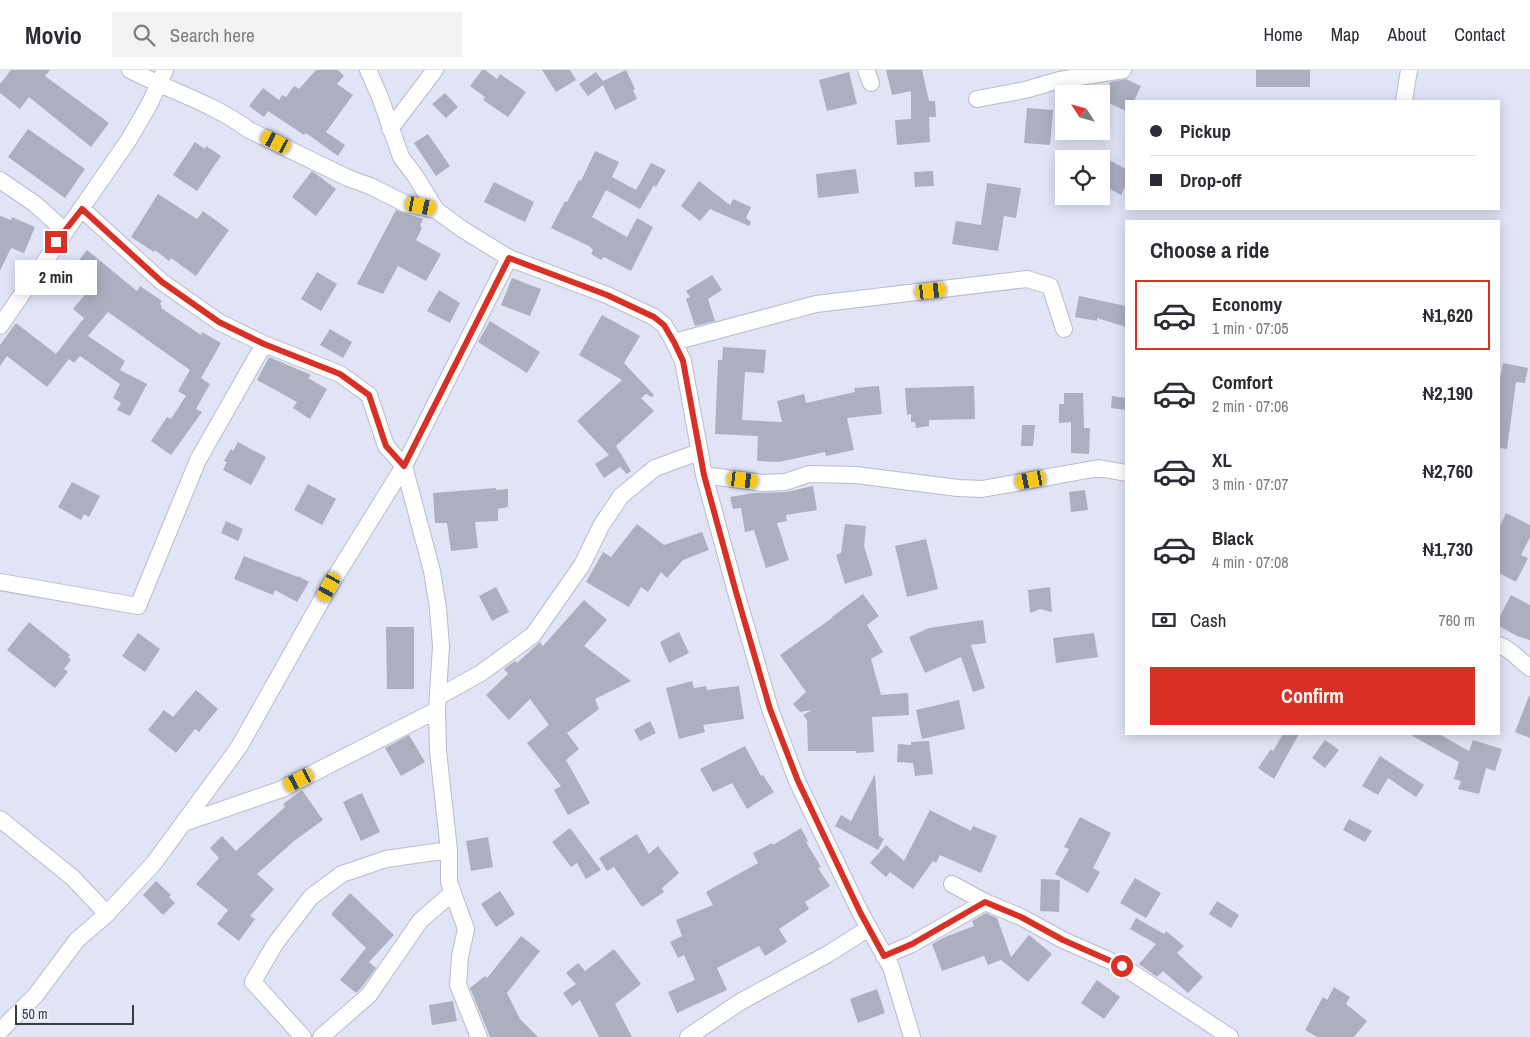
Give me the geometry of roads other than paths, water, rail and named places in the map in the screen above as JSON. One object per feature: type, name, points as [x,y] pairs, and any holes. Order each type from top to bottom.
[{"type":"street","points":[[130,70],[162,77],[249,130],[348,178],[370,186],[406,204],[436,210]]},
{"type":"street","points":[[368,70],[380,97],[401,157],[436,210],[462,229],[509,258],[607,295],[654,317],[664,325],[674,342],[683,361],[704,475],[770,709],[798,781],[869,928],[891,967],[912,1037]]},
{"type":"street","points":[[390,129],[436,70]]},
{"type":"street","points":[[977,99],[1025,90],[1060,75],[1123,70]]},
{"type":"street","points":[[1404,100],[1409,70]]},
{"type":"street","points":[[0,326],[128,141],[162,77]]},
{"type":"street","points":[[0,180],[35,204],[65,231]]},
{"type":"street","points":[[82,209],[162,282],[219,322],[264,344],[340,374],[369,395],[386,446],[404,466],[432,571],[438,608],[441,646],[438,751],[449,850],[449,882],[466,929],[460,957],[458,985],[479,1037]]},
{"type":"street","points":[[0,1031],[35,996],[77,940],[107,914],[154,863],[239,747],[329,587],[404,466],[509,258]]},
{"type":"street","points":[[674,342],[816,304],[1027,279],[1050,286],[1064,329]]},
{"type":"street","points":[[0,582],[138,606],[198,460],[264,344]]},
{"type":"street","points":[[184,823],[282,788],[438,703],[481,673],[533,635],[582,564],[602,526],[621,496],[655,468],[699,452]]},
{"type":"street","points":[[704,475],[763,482],[785,482],[808,474],[856,475],[958,488],[982,489],[1099,468],[1125,474]]},
{"type":"street","points":[[1500,645],[1507,648],[1516,658],[1530,668]]},
{"type":"street","points":[[0,819],[73,878],[107,914]]},
{"type":"street","points":[[302,1037],[253,982],[275,944],[311,897],[342,874],[386,859],[449,850]]},
{"type":"street","points":[[952,884],[985,902],[1021,917],[1063,940],[1122,966],[1230,1037]]},
{"type":"street","points":[[321,1037],[369,995],[420,921],[452,893]]},
{"type":"street","points":[[884,956],[912,944],[985,902]]},
{"type":"street","points":[[688,1037],[740,1002],[828,954],[869,928]]}]
